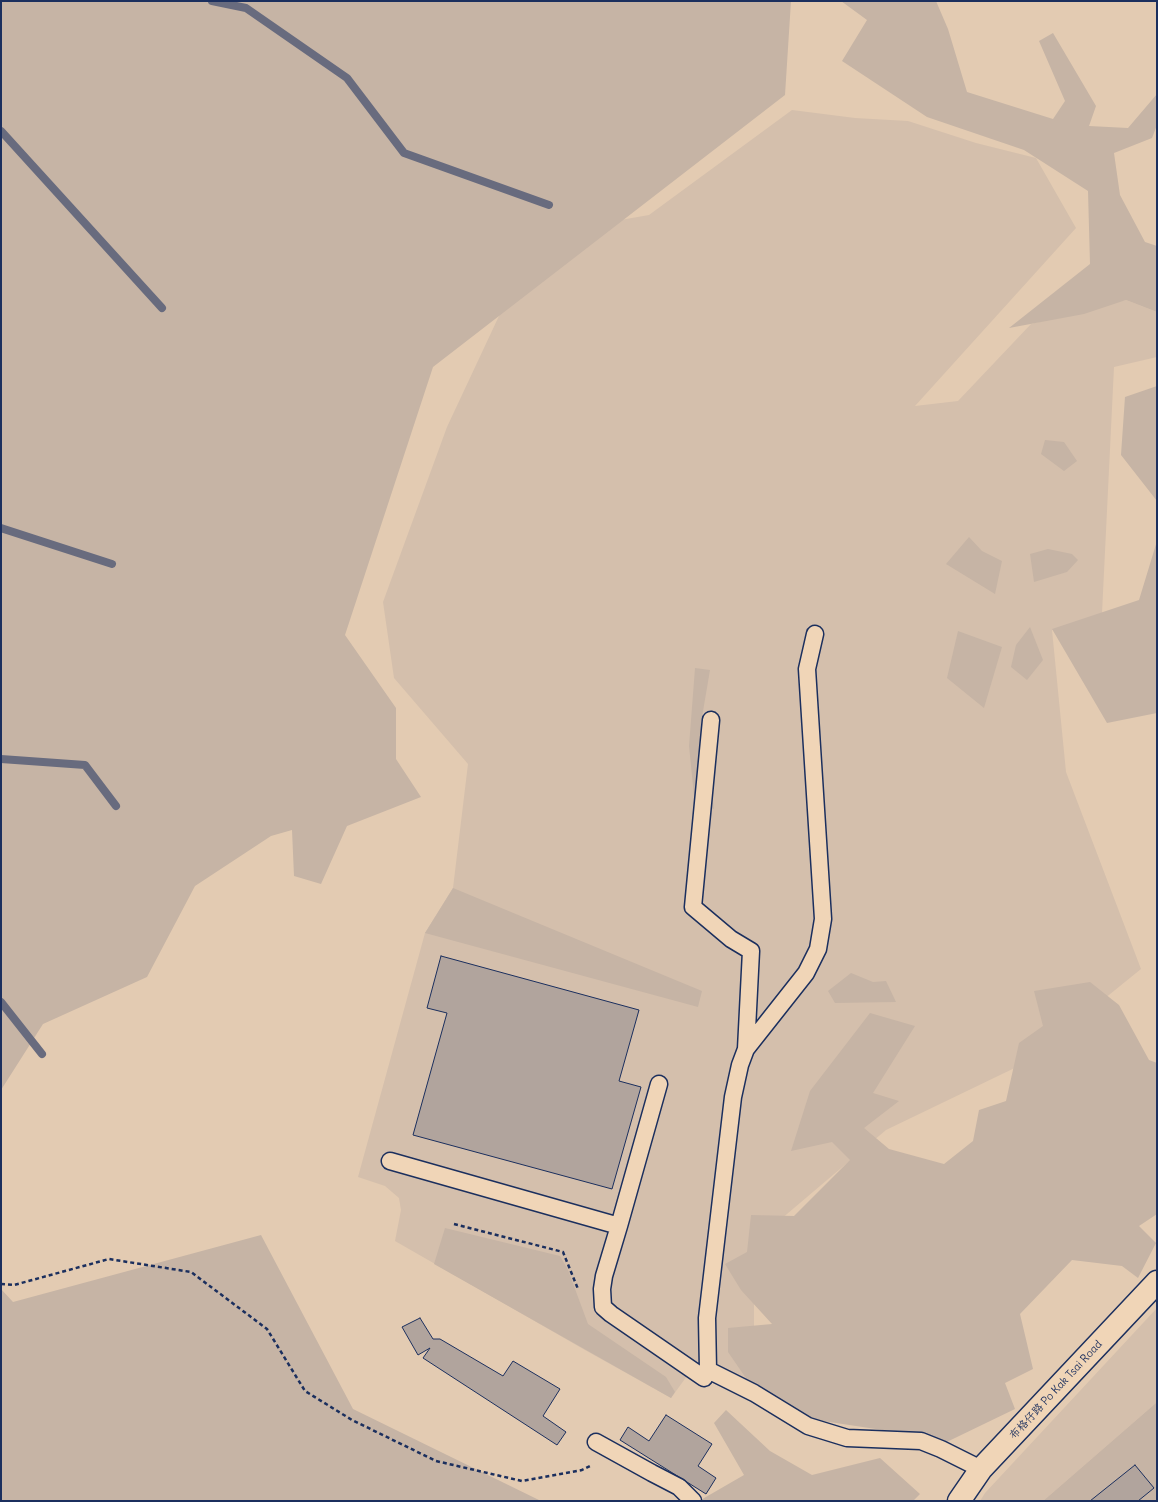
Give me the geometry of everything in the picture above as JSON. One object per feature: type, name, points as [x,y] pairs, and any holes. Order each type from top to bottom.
[{"type":"street","name":"布格仔路 Po Kak Tsai Road","points":[[959,1501],[982,1469],[1157,1282]]},
{"type":"lane","points":[[659,1084],[604,1276],[602,1290],[603,1307],[704,1378],[708,1370],[706,1318],[733,1097],[740,1065],[746,1050],[806,973],[818,949],[823,919],[806,670],[815,634]]},
{"type":"lane","points":[[711,720],[693,907],[731,939],[751,951],[746,1050]]},
{"type":"lane","points":[[390,1161],[619,1226]]},
{"type":"lane","points":[[708,1370],[754,1393],[808,1426],[847,1438],[921,1441],[942,1449],[982,1469]]},
{"type":"lane","points":[[596,1442],[679,1487],[693,1501]]},
{"type":"path","points":[[454,1224],[563,1252],[579,1292]]},
{"type":"path","points":[[1,1284],[14,1285],[109,1259],[191,1272],[267,1329],[305,1391],[352,1420],[436,1461],[522,1481],[582,1470],[616,1453]]},
{"type":"shaded area","points":[[1,1],[791,1],[785,95],[433,367],[345,635],[396,708],[396,759],[421,797],[347,826],[321,884],[294,876],[292,830],[271,836],[195,886],[147,977],[43,1024],[1,1090]]},
{"type":"shaded area","points":[[841,1],[936,1],[948,29],[967,92],[1053,119],[1065,101],[1039,41],[1053,33],[1096,106],[1089,126],[1128,128],[1157,94],[1157,125],[1152,138],[1114,153],[1120,195],[1145,242],[1157,246],[1157,312],[1126,300],[1084,314],[1009,328],[1090,264],[1088,191],[1024,150],[927,117],[842,61],[867,20]]},
{"type":"shaded area","points":[[792,110],[855,118],[908,121],[976,143],[1036,158],[1076,228],[915,406],[958,401],[1031,324],[1126,300],[1157,312],[1157,357],[1114,367],[1102,613],[1052,630],[1066,772],[1141,969],[1025,1063],[886,1130],[774,1225],[754,1305],[754,1393],[708,1370],[703,1354],[671,1398],[395,1241],[401,1210],[399,1198],[385,1186],[358,1177],[425,933],[453,888],[468,764],[394,678],[383,602],[447,427],[535,239],[575,228],[649,215]]},
{"type":"shaded area","points":[[1157,386],[1157,501],[1121,455],[1125,397]]},
{"type":"shaded area","points":[[1045,440],[1064,442],[1077,461],[1064,471],[1041,454]]},
{"type":"shaded area","points":[[969,537],[982,551],[1002,561],[995,594],[946,564]]},
{"type":"shaded area","points":[[1157,541],[1157,713],[1107,723],[1052,629],[1139,600]]},
{"type":"shaded area","points":[[1048,549],[1072,554],[1078,560],[1067,572],[1034,582],[1030,554]]},
{"type":"shaded area","points":[[1030,627],[1043,660],[1027,680],[1011,667],[1016,645]]},
{"type":"shaded area","points":[[958,631],[1002,647],[984,708],[947,678]]},
{"type":"shaded area","points":[[695,668],[710,670],[701,723],[714,809],[695,806],[689,746]]},
{"type":"shaded area","points":[[453,888],[702,991],[698,1007],[425,933]]},
{"type":"shaded area","points":[[851,973],[873,982],[886,981],[896,1002],[835,1003],[828,991]]},
{"type":"shaded area","points":[[1090,982],[1119,1005],[1149,1060],[1157,1063],[1157,1214],[1139,1226],[1156,1243],[1138,1278],[1122,1266],[1072,1260],[1020,1314],[1033,1369],[1005,1383],[1015,1409],[926,1452],[889,1431],[770,1413],[728,1352],[728,1328],[772,1324],[741,1290],[725,1264],[747,1252],[751,1215],[794,1216],[850,1160],[832,1142],[791,1151],[810,1091],[870,1013],[915,1026],[873,1093],[899,1101],[864,1128],[889,1149],[944,1164],[973,1141],[979,1110],[1006,1101],[1019,1043],[1043,1026],[1034,991]]},
{"type":"shaded area","points":[[445,1228],[560,1256],[568,1270],[588,1324],[666,1377],[675,1392],[671,1398],[434,1264]]},
{"type":"shaded area","points":[[261,1235],[353,1409],[541,1501],[1,1501],[1,1289],[13,1302]]},
{"type":"shaded area","points":[[1157,1308],[1157,1402],[1043,1501],[980,1501],[985,1493]]},
{"type":"shaded area","points":[[1157,1402],[1157,1501],[1043,1501]]},
{"type":"shaded area","points":[[726,1410],[770,1451],[812,1475],[880,1458],[920,1494],[913,1501],[699,1501],[744,1475],[714,1423]]},
{"type":"building","points":[[441,956],[639,1010],[619,1081],[641,1087],[612,1189],[413,1135],[447,1013],[427,1008]]},
{"type":"building","points":[[420,1318],[433,1339],[440,1339],[503,1376],[513,1361],[560,1389],[543,1416],[566,1432],[557,1445],[423,1358],[430,1348],[418,1355],[402,1327]]},
{"type":"building","points":[[666,1415],[712,1444],[698,1466],[716,1478],[706,1494],[620,1440],[628,1427],[649,1441]]},
{"type":"building","points":[[1135,1465],[1154,1488],[1138,1501],[1090,1501]]},
{"type":"waterway","points":[[212,1],[246,8],[347,78],[404,153],[549,205]]},
{"type":"waterway","points":[[1,131],[162,308]]},
{"type":"waterway","points":[[1,528],[112,564]]},
{"type":"waterway","points":[[1,759],[85,765],[116,806]]},
{"type":"waterway","points":[[1,1002],[42,1054]]}]
